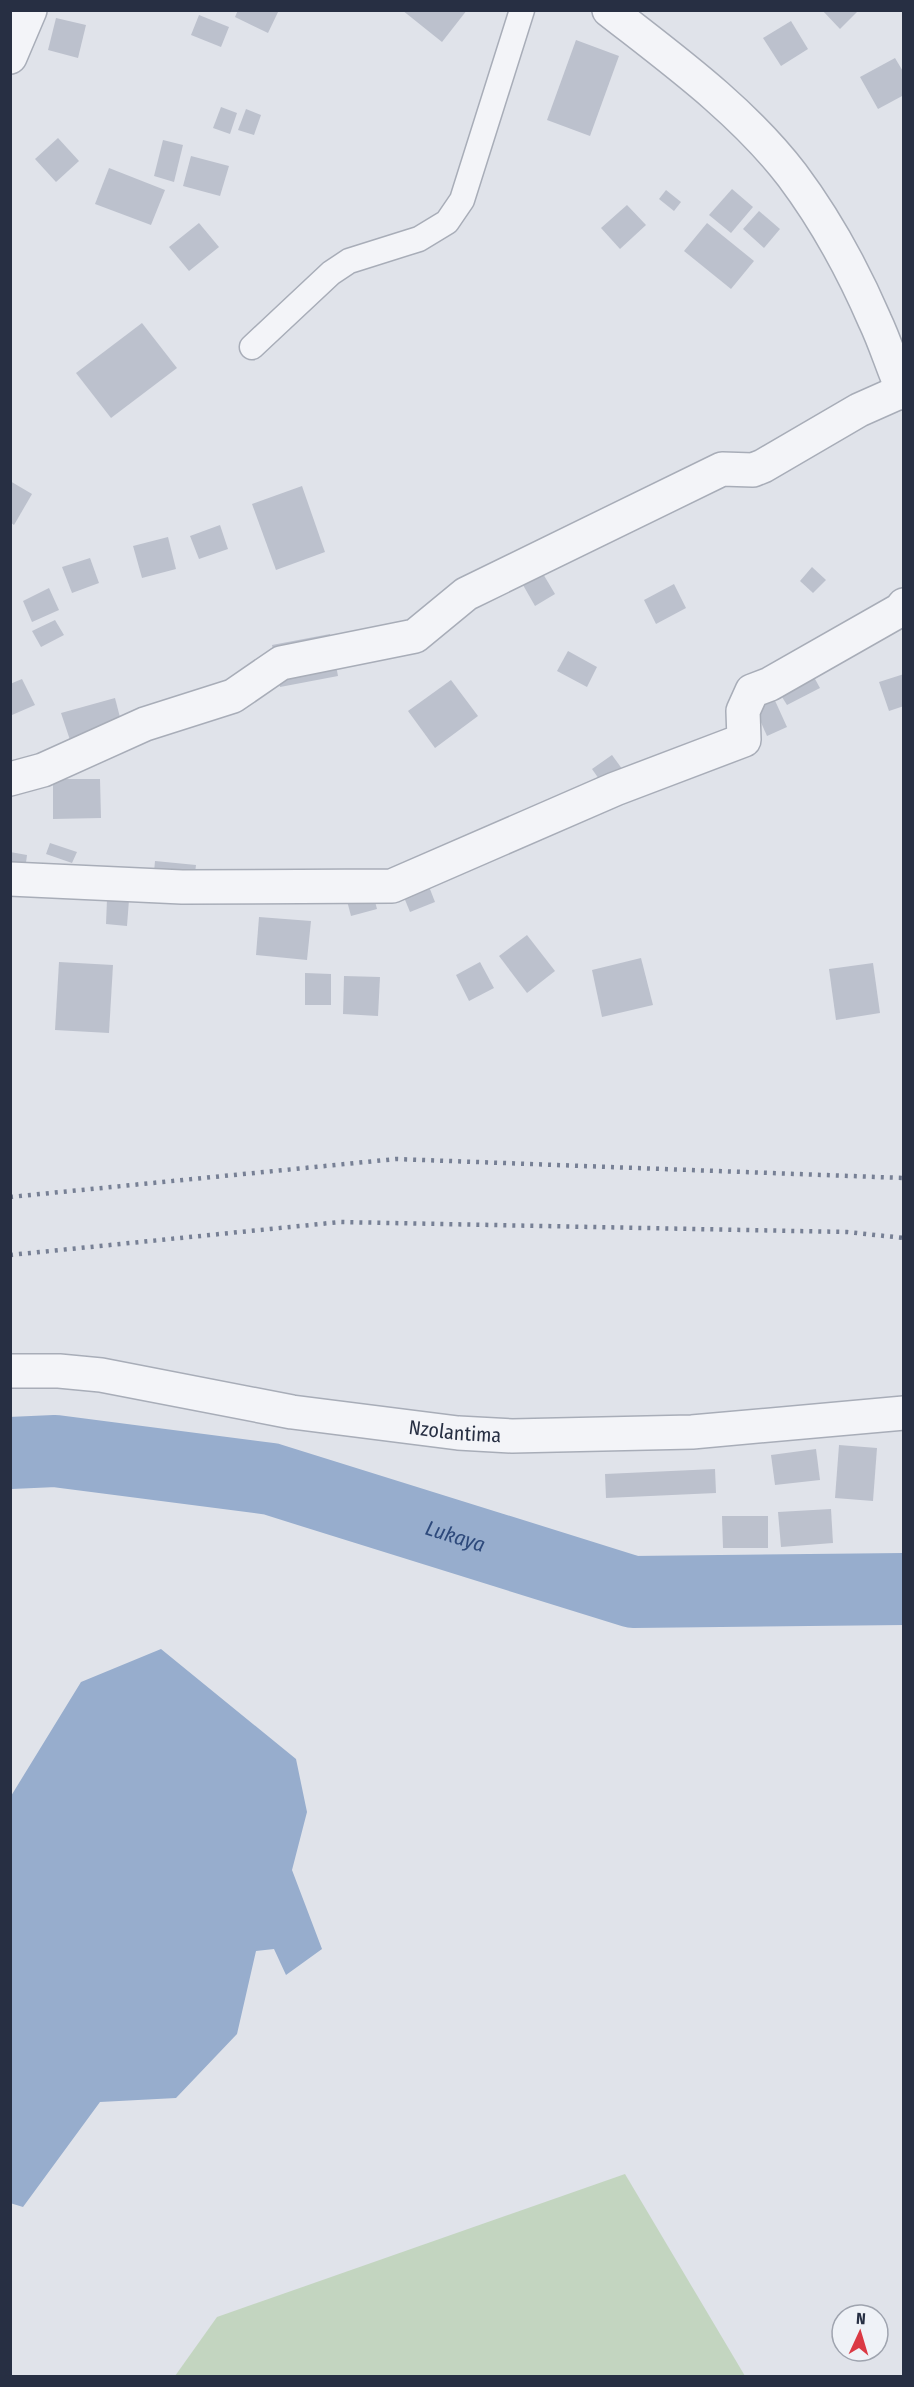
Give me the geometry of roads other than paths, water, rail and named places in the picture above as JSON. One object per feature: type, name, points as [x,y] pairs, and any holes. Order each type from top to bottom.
[{"type":"street","points":[[10,57],[30,10]]},
{"type":"street","points":[[10,779],[44,770],[145,724],[233,696],[280,663],[415,636],[466,594],[722,469],[753,470],[764,466],[859,410],[903,391],[875,321],[835,241],[791,174],[742,121],[696,79],[609,10]]},
{"type":"street","points":[[10,879],[182,887],[392,886],[615,789],[744,740],[743,711],[752,691],[770,684],[900,610],[903,605]]},
{"type":"street","name":"Nzolantima","points":[[10,1371],[59,1371],[101,1375],[292,1412],[436,1430],[512,1436],[692,1432],[903,1413]]},
{"type":"lane","points":[[252,347],[330,273],[350,261],[419,239],[447,222],[462,200],[522,10]]},
{"type":"water","points":[[161,1649],[296,1759],[307,1812],[292,1870],[322,1949],[286,1975],[274,1949],[256,1951],[237,2034],[176,2098],[100,2102],[23,2207],[10,2203],[11,1796],[81,1682]]},
{"type":"waterway","name":"Lukaya","points":[[10,1453],[55,1451],[271,1479],[633,1592],[904,1589]]},
{"type":"railway","points":[[10,1197],[396,1159],[904,1178]]},
{"type":"railway","points":[[10,1255],[340,1222],[847,1232],[904,1238]]}]
